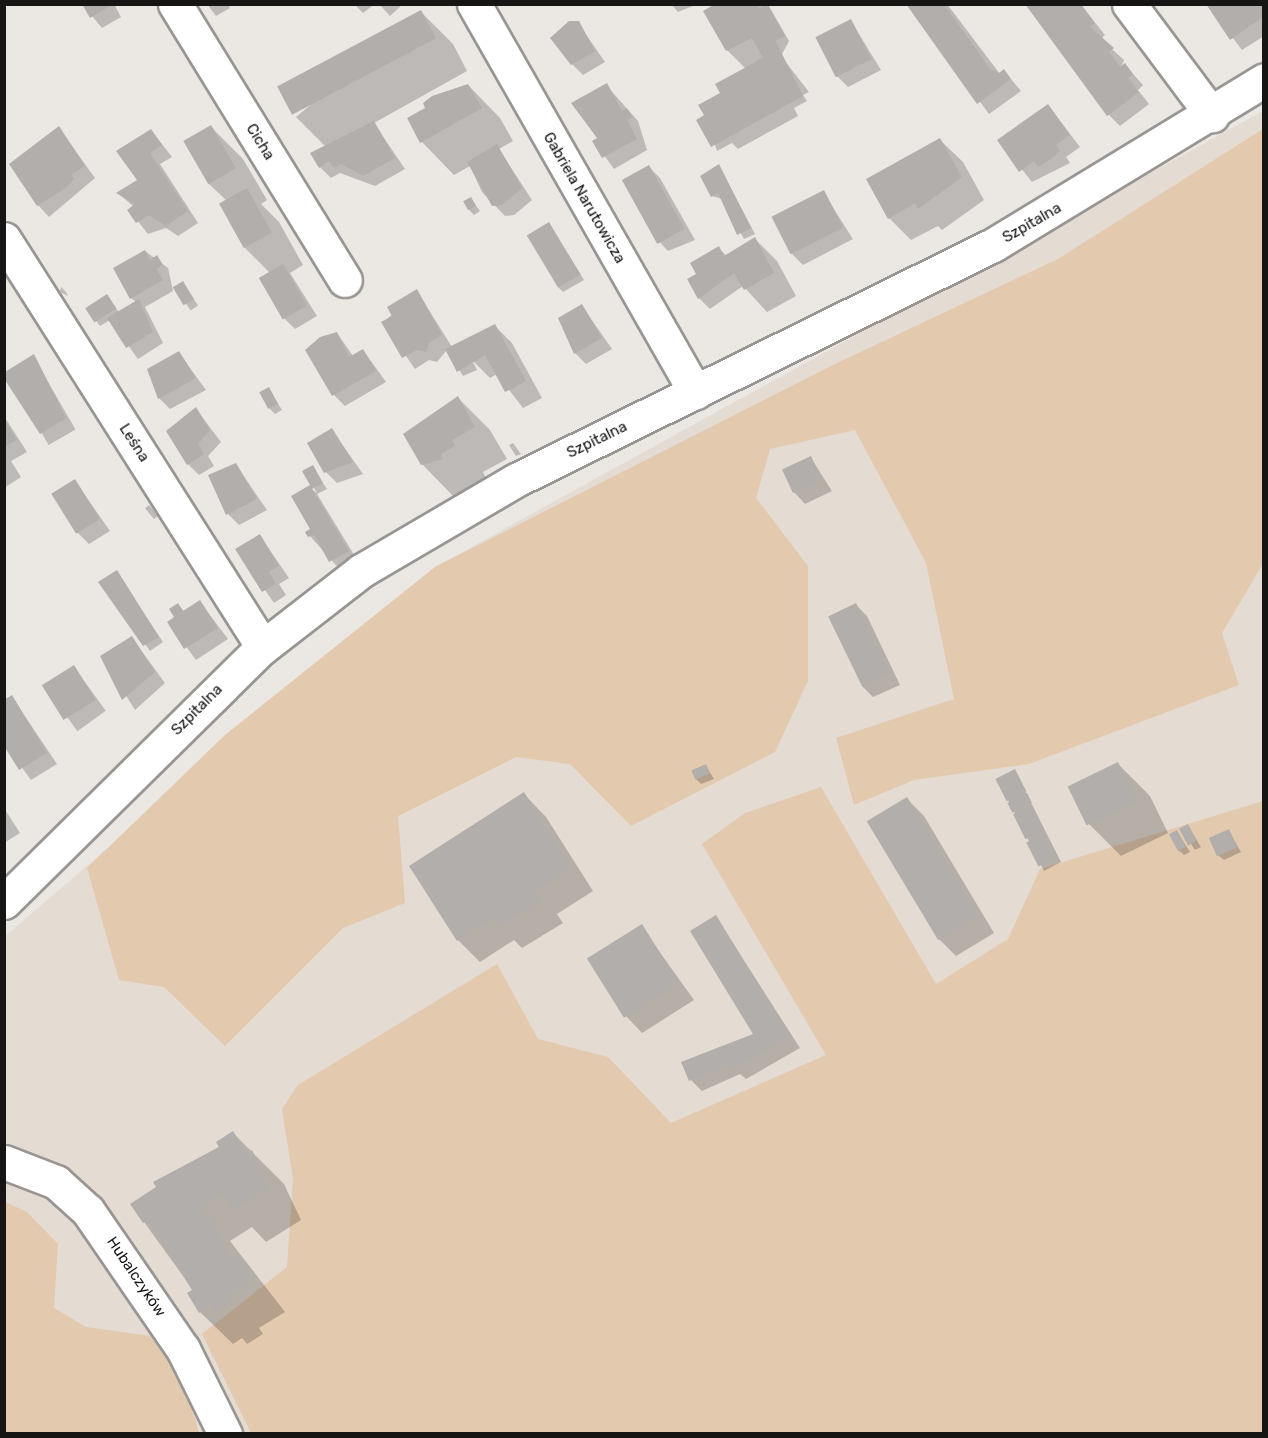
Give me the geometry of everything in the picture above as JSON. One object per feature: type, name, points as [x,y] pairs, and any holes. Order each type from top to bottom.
[{"type":"street","name":"Cicha","points":[[175,4],[345,280]]},
{"type":"street","name":"Gabriela Narutowicza","points":[[474,4],[695,392]]},
{"type":"street","points":[[1129,4],[1212,115]]},
{"type":"street","name":"Szpitalna","points":[[4,902],[263,647],[361,571],[458,511],[983,251],[1212,115],[1263,80]]},
{"type":"street","name":"Leśna","points":[[4,239],[15,280],[263,647]]},
{"type":"street","name":"Hubalczyków","points":[[4,1162],[56,1182],[88,1211],[183,1349],[225,1434]]},
{"type":"shaded area","points":[[1263,111],[1263,978],[296,1433],[5,1434],[4,937],[435,567]]},
{"type":"shaded area","points":[[1263,129],[1264,562],[1222,633],[1239,685],[1029,764],[914,780],[854,805],[836,738],[954,699],[926,563],[855,430],[770,449],[756,498],[808,566],[808,681],[775,752],[631,826],[570,764],[516,757],[398,816],[405,903],[343,928],[225,1046],[164,987],[119,980],[87,868],[225,735],[435,567],[835,364],[1058,259]]},
{"type":"shaded area","points":[[821,787],[936,984],[1008,939],[1040,869],[1263,801],[1263,1433],[251,1433],[202,1334],[287,1267],[293,1179],[282,1109],[298,1085],[497,964],[538,1039],[608,1057],[671,1123],[826,1055],[702,844],[745,813]]},
{"type":"shaded area","points":[[5,1202],[27,1212],[58,1244],[54,1308],[86,1327],[150,1336],[183,1380],[199,1433],[5,1434]]},
{"type":"building","points":[[82,4],[113,4],[90,18]]},
{"type":"building","points":[[715,4],[757,4],[803,96],[711,147],[696,120],[704,115],[698,105],[720,93],[715,84],[763,58],[752,38],[726,51],[703,11]]},
{"type":"building","points":[[767,4],[785,36],[775,41],[759,9]]},
{"type":"building","points":[[906,4],[944,4],[990,69],[999,73],[1004,69],[1011,79],[977,104]]},
{"type":"building","points":[[1025,4],[1081,4],[1095,23],[1090,27],[1114,48],[1109,52],[1120,67],[1125,63],[1133,74],[1128,78],[1139,92],[1107,116]]},
{"type":"building","points":[[1206,4],[1263,4],[1263,17],[1230,40]]},
{"type":"building","points":[[421,10],[436,38],[292,115],[277,87]]},
{"type":"building","points":[[851,19],[871,59],[836,77],[815,37]]},
{"type":"building","points":[[569,21],[579,21],[595,51],[571,65],[550,38]]},
{"type":"building","points":[[607,83],[622,111],[627,108],[632,117],[627,120],[637,139],[602,158],[592,141],[597,138],[571,103]]},
{"type":"building","points":[[468,84],[482,108],[420,143],[407,118],[425,108],[423,103],[432,96]]},
{"type":"building","points":[[1048,104],[1070,135],[1056,145],[1060,151],[1051,159],[1038,167],[1034,161],[1019,172],[997,140]]},
{"type":"building","points":[[374,121],[395,158],[363,176],[341,164],[334,168],[329,161],[319,168],[310,153]]},
{"type":"building","points":[[211,125],[236,168],[208,184],[183,141]]},
{"type":"building","points":[[59,126],[85,166],[72,174],[74,179],[66,188],[37,206],[9,164]]},
{"type":"building","points":[[151,129],[162,145],[150,153],[188,211],[166,226],[149,215],[136,223],[127,210],[135,204],[116,193],[137,180],[116,151]]},
{"type":"building","points":[[940,138],[962,177],[918,209],[915,203],[888,219],[866,179]]},
{"type":"building","points":[[497,144],[522,188],[502,205],[492,206],[467,162]]},
{"type":"building","points":[[719,164],[751,228],[737,235],[718,193],[711,197],[700,176]]},
{"type":"building","points":[[649,165],[684,229],[657,244],[622,180]]},
{"type":"building","points":[[247,188],[272,233],[244,248],[219,204]]},
{"type":"building","points":[[824,190],[843,227],[790,254],[771,217]]},
{"type":"building","points":[[471,197],[476,206],[468,210],[463,201]]},
{"type":"building","points":[[549,222],[580,274],[558,288],[527,235]]},
{"type":"building","points":[[755,237],[774,273],[744,290],[734,273],[698,299],[687,279],[696,274],[690,263],[719,246],[724,256]]},
{"type":"building","points":[[145,250],[150,260],[157,255],[163,265],[156,269],[163,280],[130,299],[113,268]]},
{"type":"building","points":[[283,264],[307,306],[283,320],[259,278]]},
{"type":"building","points":[[183,281],[194,299],[184,305],[173,287]]},
{"type":"building","points":[[417,289],[442,335],[429,343],[426,352],[417,350],[402,358],[381,322],[392,316],[387,307]]},
{"type":"building","points":[[107,294],[116,308],[94,322],[85,308]]},
{"type":"building","points":[[139,299],[153,332],[126,348],[107,318]]},
{"type":"building","points":[[582,304],[602,338],[574,354],[558,318]]},
{"type":"building","points":[[495,324],[526,381],[505,392],[485,355],[457,372],[445,349]]},
{"type":"building","points":[[337,332],[349,357],[363,349],[376,371],[332,396],[305,350],[320,337]]},
{"type":"building","points":[[179,351],[196,378],[158,399],[147,369]]},
{"type":"building","points":[[34,354],[66,418],[40,434],[5,380],[5,372]]},
{"type":"building","points":[[269,387],[278,404],[268,409],[259,392]]},
{"type":"building","points":[[458,396],[475,427],[452,440],[455,446],[441,454],[443,459],[421,465],[403,434]]},
{"type":"building","points":[[196,407],[210,430],[198,444],[204,454],[187,465],[166,431]]},
{"type":"building","points":[[4,420],[17,440],[4,447]]},
{"type":"building","points":[[332,428],[353,462],[324,473],[307,443]]},
{"type":"building","points":[[811,456],[822,480],[793,493],[782,470]]},
{"type":"building","points":[[236,463],[257,499],[226,515],[208,475]]},
{"type":"building","points":[[313,465],[323,483],[312,489],[349,551],[329,562],[314,535],[308,537],[305,532],[310,529],[291,496],[310,485],[302,471]]},
{"type":"building","points":[[75,479],[100,519],[76,534],[51,494]]},
{"type":"building","points":[[260,534],[279,566],[269,572],[276,584],[262,592],[235,549]]},
{"type":"building","points":[[117,570],[159,637],[143,646],[98,582]]},
{"type":"building","points":[[200,600],[218,628],[184,649],[167,622],[174,617],[169,609],[178,603],[183,611]]},
{"type":"building","points":[[856,603],[890,673],[862,687],[828,617]]},
{"type":"building","points":[[132,636],[155,672],[122,700],[100,656]]},
{"type":"building","points":[[74,665],[96,700],[64,720],[42,685]]},
{"type":"building","points":[[12,695],[47,753],[19,770],[4,746],[4,700]]},
{"type":"building","points":[[1118,762],[1137,801],[1087,825],[1068,787]]},
{"type":"building","points":[[706,764],[710,773],[695,780],[691,771]]},
{"type":"building","points":[[1015,769],[1026,791],[1007,801],[995,779]]},
{"type":"building","points":[[524,792],[571,868],[536,891],[541,900],[499,927],[493,917],[457,941],[409,866]]},
{"type":"building","points":[[1027,793],[1032,803],[1012,813],[1007,803]]},
{"type":"building","points":[[907,797],[979,916],[938,940],[867,821]]},
{"type":"building","points":[[1032,805],[1044,830],[1025,839],[1013,814]]},
{"type":"building","points":[[1188,824],[1197,841],[1188,845],[1179,829]]},
{"type":"building","points":[[1229,829],[1237,847],[1217,856],[1209,838]]},
{"type":"building","points":[[1177,830],[1186,847],[1178,851],[1169,834]]},
{"type":"building","points":[[1045,833],[1057,857],[1039,867],[1026,843]]},
{"type":"building","points":[[716,915],[790,1036],[733,1069],[730,1063],[689,1081],[681,1062],[753,1034],[690,931]]},
{"type":"building","points":[[642,924],[679,983],[624,1018],[587,958]]},
{"type":"building","points":[[233,1131],[247,1153],[252,1150],[269,1188],[233,1210],[222,1193],[199,1208],[214,1222],[231,1259],[238,1255],[254,1279],[228,1295],[232,1301],[214,1313],[210,1306],[199,1313],[187,1293],[192,1290],[148,1220],[143,1223],[130,1204],[156,1187],[153,1182],[219,1147],[216,1142]]}]
